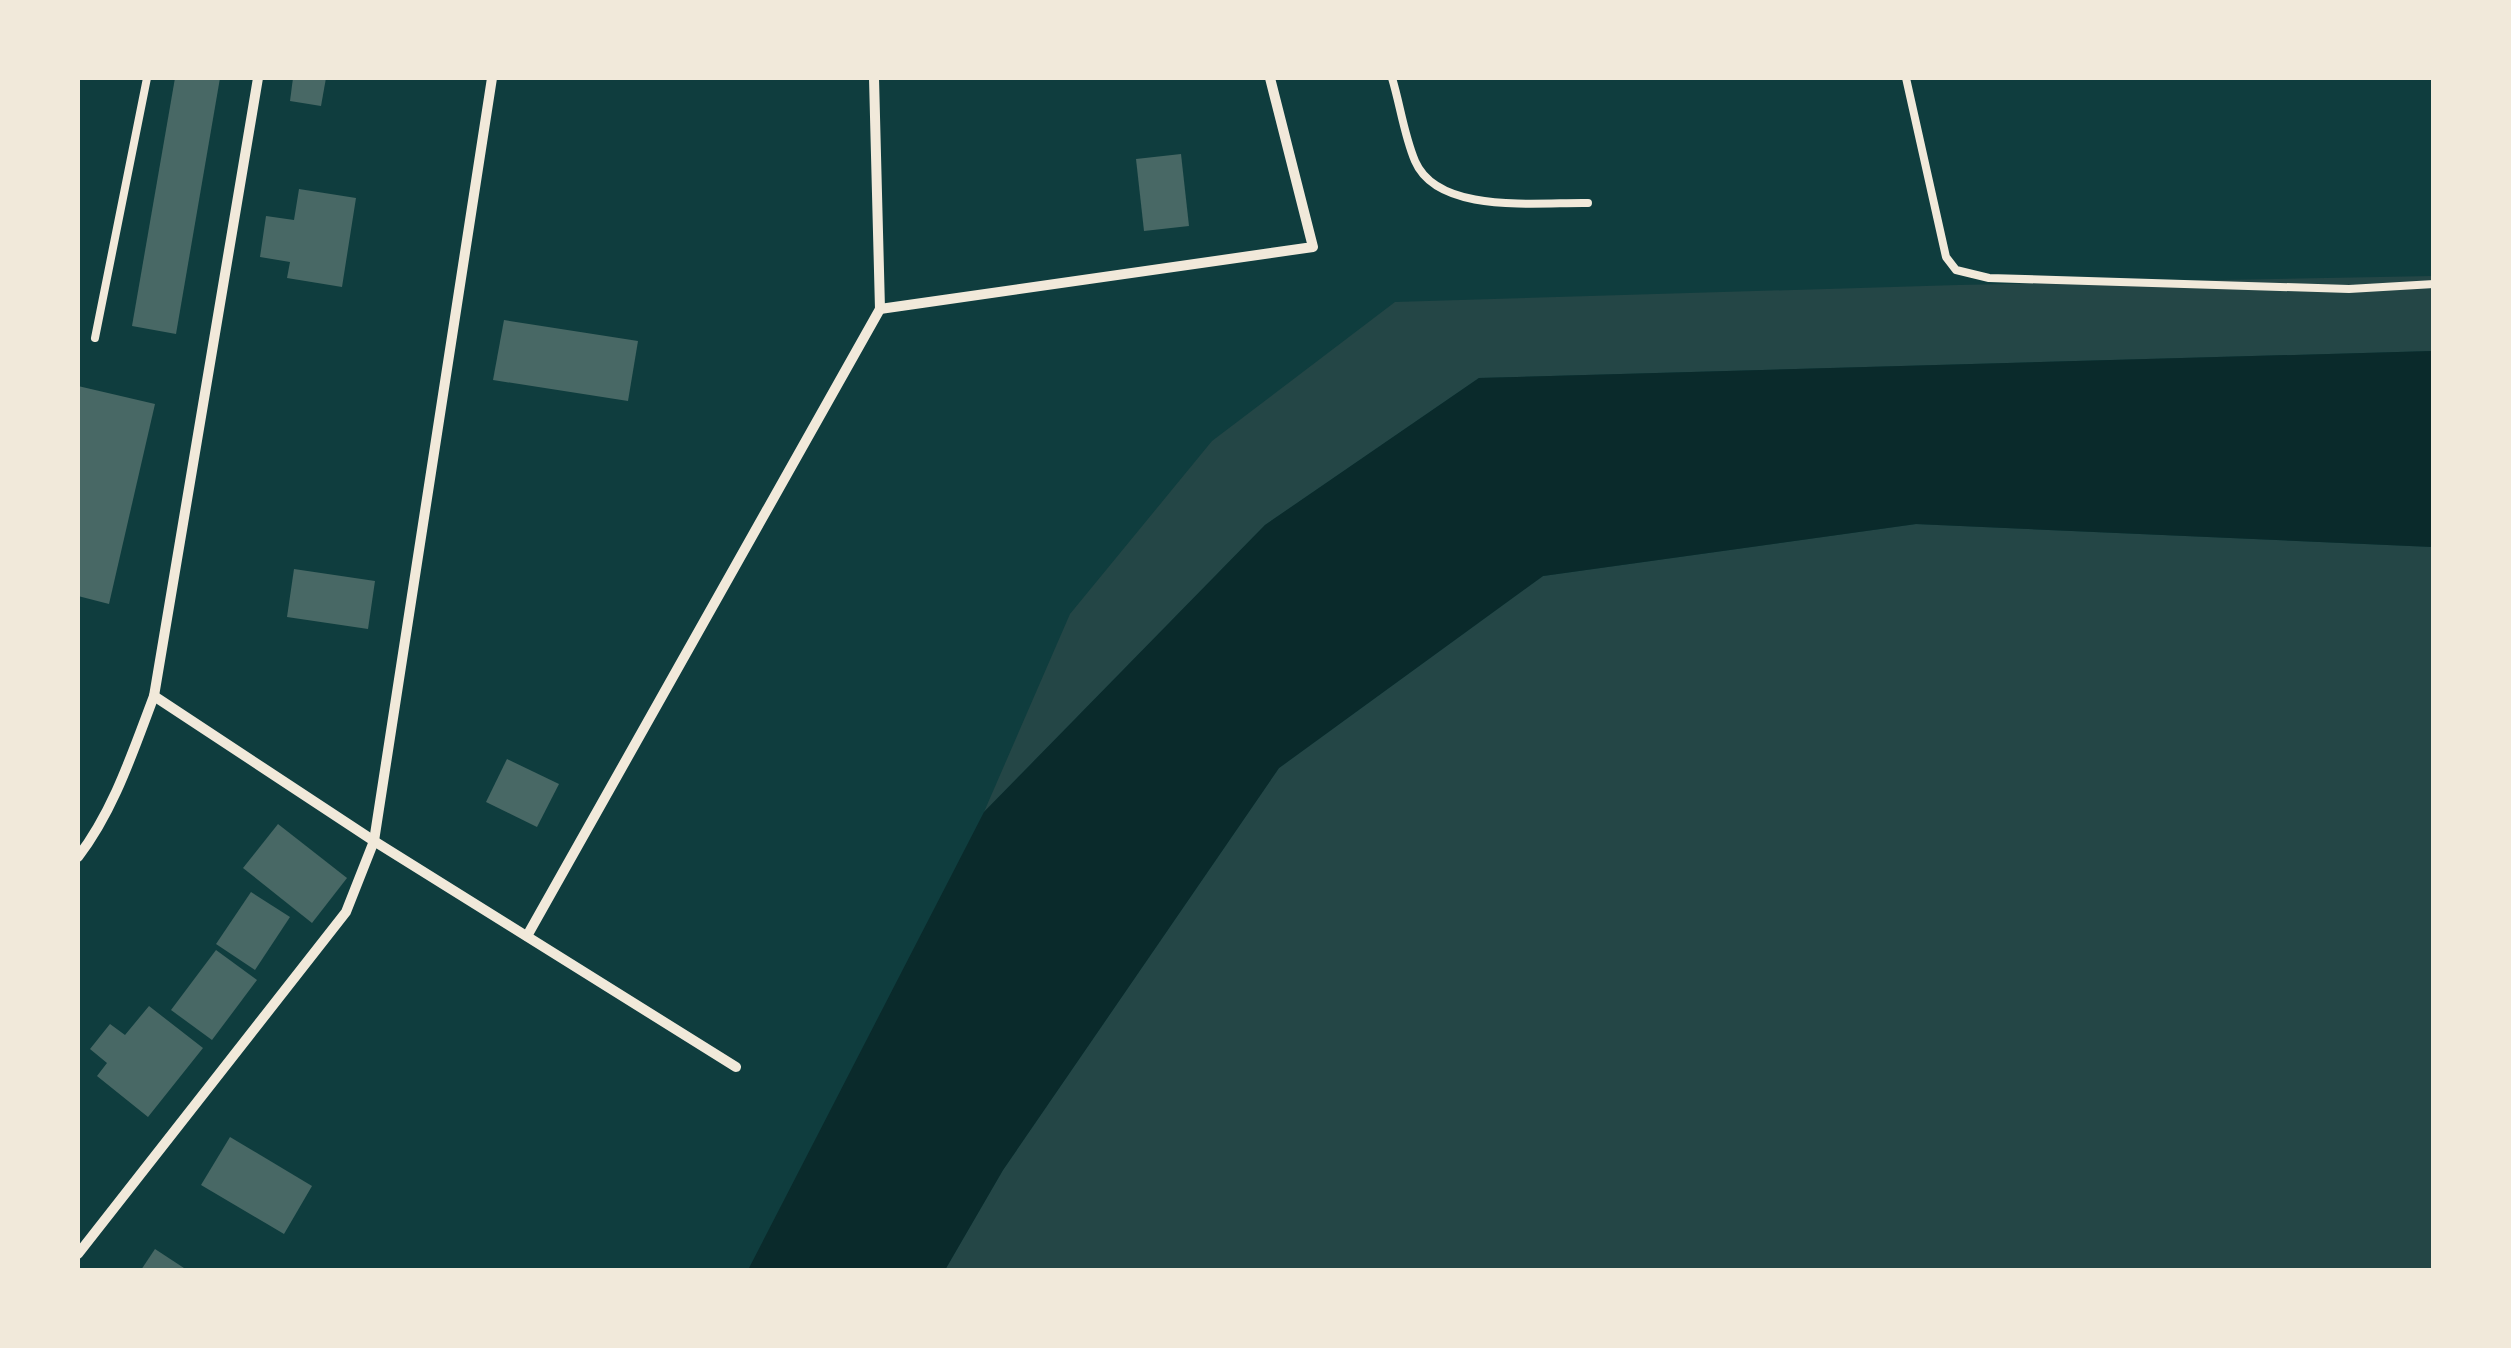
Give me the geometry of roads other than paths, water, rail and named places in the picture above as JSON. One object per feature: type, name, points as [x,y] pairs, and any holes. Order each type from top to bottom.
[{"type":"street","points":[[78,857],[122,780],[154,696],[258,78]]},
{"type":"street","points":[[78,1254],[346,912],[374,841],[492,78]]},
{"type":"street","points":[[527,936],[880,309],[874,78]]},
{"type":"street","points":[[880,309],[1313,247],[1270,78]]},
{"type":"street","points":[[154,696],[374,841],[736,1067]]},
{"type":"lane","points":[[96,338],[147,78]]},
{"type":"lane","points":[[1392,78],[1416,162],[1430,184],[1450,195],[1480,200],[1588,203]]},
{"type":"lane","points":[[1906,78],[1946,256],[1956,270],[1989,278],[2329,288],[2434,284]]}]
